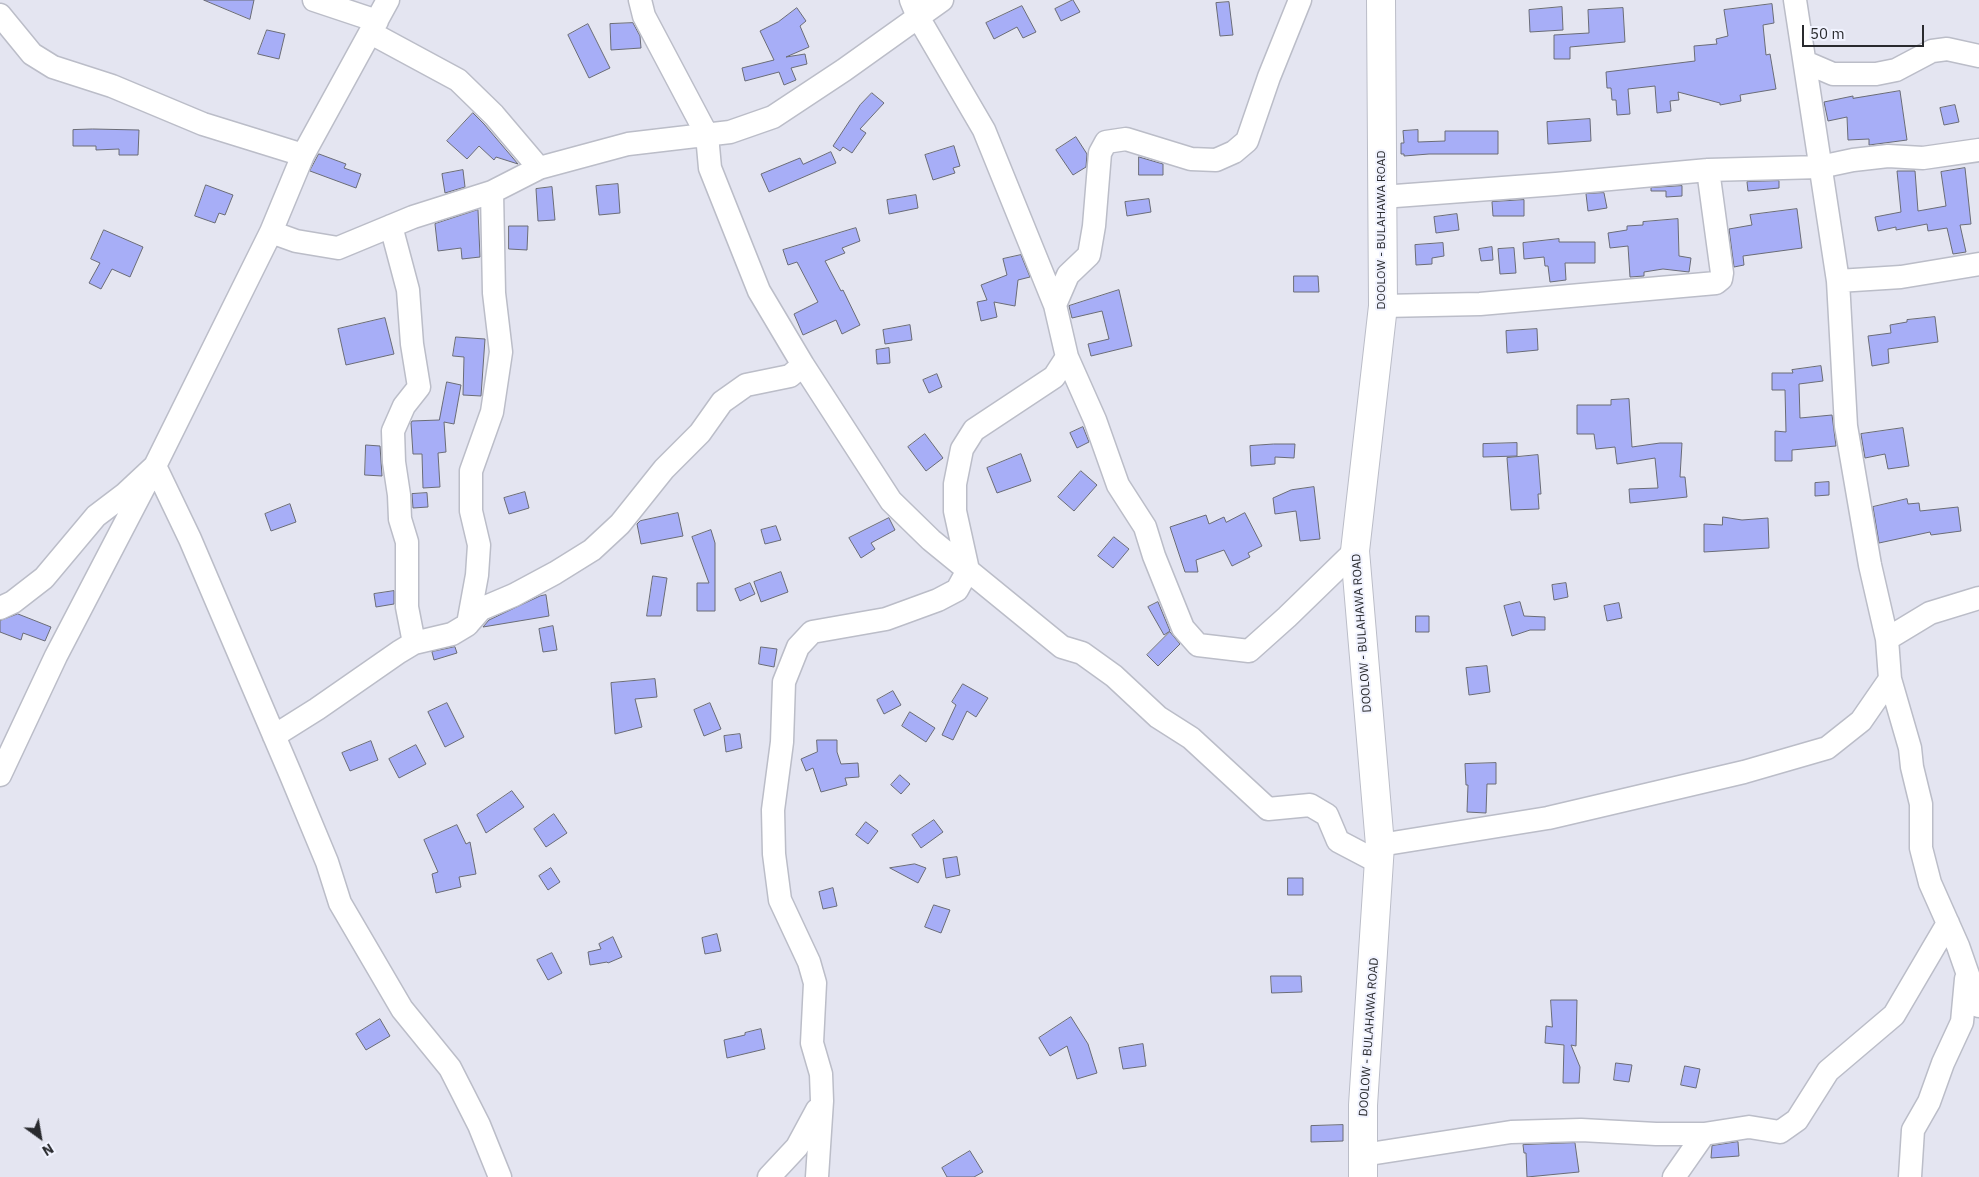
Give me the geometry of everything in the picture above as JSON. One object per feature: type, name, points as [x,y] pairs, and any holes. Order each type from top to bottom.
[{"type":"main road","name":"DOOLOW - BULAHAWA ROAD","points":[[1363,1166],[1363,1105],[1379,854],[1356,551],[1383,306],[1381,0]]},
{"type":"street","points":[[0,1],[9,0]]},
{"type":"street","points":[[314,0],[374,27],[458,80],[494,114],[539,168]]},
{"type":"street","points":[[0,775],[56,656],[155,466],[271,232],[303,155],[388,0]]},
{"type":"street","points":[[640,0],[644,16],[707,135],[710,168],[760,291],[803,365],[891,501],[931,540],[1062,647],[1082,653],[1114,676],[1158,717],[1191,738],[1268,809],[1310,805],[1327,815],[1338,841],[1379,854],[1548,818],[1744,772],[1827,748],[1861,721],[1890,679]]},
{"type":"street","points":[[271,232],[296,241],[338,248],[413,216],[492,192],[539,168],[628,144],[730,132],[772,117],[915,8],[942,0]]},
{"type":"street","points":[[1055,305],[1068,275],[1089,255],[1094,226],[1100,152],[1106,142],[1126,139],[1191,159],[1216,160],[1234,152],[1247,140],[1269,77],[1300,0]]},
{"type":"street","points":[[1795,0],[1838,281],[1846,426],[1870,565],[1887,640],[1890,679],[1910,748],[1912,767],[1921,804],[1921,848],[1930,882],[1979,1006]]},
{"type":"street","points":[[915,8],[984,130],[1055,305],[1067,357],[1096,420],[1118,485],[1145,527],[1154,556],[1183,628],[1198,645],[1249,651],[1356,551]]},
{"type":"street","points":[[0,15],[32,54],[53,67],[112,86],[202,124],[303,155]]},
{"type":"street","points":[[1805,62],[1833,74],[1876,74],[1896,70],[1932,51],[1947,49],[1979,56]]},
{"type":"street","points":[[1382,197],[1708,170],[1820,167],[1888,156],[1923,158],[1979,150]]},
{"type":"street","points":[[1383,306],[1480,304],[1716,283],[1721,279],[1722,273],[1708,170]]},
{"type":"street","points":[[467,626],[477,575],[479,545],[470,511],[471,471],[492,412],[501,352],[494,293],[492,192]]},
{"type":"street","points":[[391,226],[408,290],[412,344],[419,387],[404,406],[392,431],[400,519],[407,542],[408,607],[414,644]]},
{"type":"street","points":[[1838,281],[1901,277],[1979,264]]},
{"type":"street","points":[[817,1177],[822,1100],[821,1074],[812,1043],[815,983],[809,962],[780,900],[774,854],[773,810],[782,742],[784,682],[798,647],[812,632],[886,619],[938,600],[957,590],[968,570],[955,511],[955,484],[962,449],[974,430],[1054,377],[1067,357]]},
{"type":"street","points":[[274,736],[414,644],[452,634],[467,626],[481,609],[514,595],[592,550],[620,524],[664,469],[700,433],[722,402],[746,384],[790,376],[803,365]]},
{"type":"street","points":[[0,608],[13,602],[44,578],[96,516],[125,494],[155,466]]},
{"type":"street","points":[[155,466],[190,539],[274,736],[327,862],[340,903],[402,1008],[450,1068],[479,1125],[500,1177]]},
{"type":"street","points":[[1887,640],[1930,613],[1979,598]]},
{"type":"street","points":[[1363,1166],[1510,1132],[1581,1130],[1656,1134],[1704,1134],[1748,1127],[1780,1132],[1797,1120],[1828,1071],[1894,1015],[1948,924]]},
{"type":"street","points":[[1910,1177],[1913,1130],[1929,1102],[1943,1063],[1962,1022],[1966,971]]},
{"type":"street","points":[[769,1177],[798,1147],[822,1100]]},
{"type":"street","points":[[1674,1177],[1704,1134]]},
{"type":"building","points":[[204,0],[254,0],[250,19]]},
{"type":"building","points":[[1073,0],[1080,12],[1061,21],[1055,9]]},
{"type":"building","points":[[1229,2],[1233,35],[1220,36],[1216,3]]},
{"type":"building","points":[[1772,4],[1774,23],[1763,25],[1766,55],[1770,54],[1776,89],[1740,95],[1741,101],[1720,105],[1720,103],[1678,92],[1679,100],[1670,101],[1671,111],[1657,113],[1655,86],[1628,89],[1630,114],[1617,115],[1616,100],[1612,100],[1611,88],[1607,88],[1606,72],[1695,61],[1694,46],[1717,44],[1716,39],[1728,36],[1724,10]]},
{"type":"building","points":[[1022,6],[1036,32],[1023,38],[1017,27],[994,39],[986,23]]},
{"type":"building","points":[[1562,7],[1563,30],[1530,32],[1529,10]]},
{"type":"building","points":[[797,8],[806,21],[800,26],[809,47],[786,57],[805,54],[807,64],[791,68],[796,80],[784,85],[779,72],[745,81],[742,68],[774,60],[760,31],[778,22]]},
{"type":"building","points":[[1623,8],[1625,42],[1570,47],[1570,59],[1554,59],[1554,35],[1589,33],[1588,10]]},
{"type":"building","points":[[633,23],[640,36],[641,48],[611,50],[610,24]]},
{"type":"building","points":[[588,24],[610,68],[589,78],[568,35]]},
{"type":"building","points":[[267,30],[285,34],[279,59],[258,54]]},
{"type":"building","points":[[1900,91],[1907,140],[1869,145],[1869,139],[1848,140],[1847,117],[1828,121],[1824,102],[1853,96],[1853,98]]},
{"type":"building","points":[[872,93],[884,103],[860,129],[866,133],[852,153],[843,147],[840,151],[833,146],[860,105]]},
{"type":"building","points":[[1955,105],[1959,122],[1944,125],[1940,108]]},
{"type":"building","points":[[473,113],[518,164],[496,157],[494,160],[479,146],[467,159],[447,141]]},
{"type":"building","points":[[1590,119],[1591,141],[1548,144],[1547,122]]},
{"type":"building","points":[[73,130],[139,130],[138,155],[119,155],[119,149],[96,150],[96,146],[73,146]]},
{"type":"building","points":[[1418,130],[1418,142],[1445,141],[1445,131],[1498,131],[1498,154],[1404,156],[1404,154],[1401,154],[1401,143],[1404,143],[1403,131]]},
{"type":"building","points":[[1076,137],[1087,154],[1086,167],[1073,175],[1056,150]]},
{"type":"building","points":[[954,146],[960,166],[953,168],[955,173],[933,180],[925,155]]},
{"type":"building","points":[[831,152],[836,163],[769,192],[761,174],[800,158],[803,164]]},
{"type":"building","points":[[319,154],[346,164],[344,168],[361,174],[356,188],[310,171]]},
{"type":"building","points":[[1139,157],[1163,164],[1163,175],[1139,175]]},
{"type":"building","points":[[1965,168],[1971,224],[1960,225],[1966,252],[1953,254],[1947,228],[1928,231],[1927,224],[1896,230],[1896,227],[1878,231],[1875,217],[1901,212],[1897,171],[1915,171],[1918,211],[1946,206],[1941,172]]},
{"type":"building","points":[[463,170],[465,187],[445,193],[442,174]]},
{"type":"building","points":[[1779,181],[1779,188],[1748,191],[1747,182]]},
{"type":"building","points":[[618,184],[620,213],[599,215],[596,186]]},
{"type":"building","points":[[206,185],[233,195],[225,215],[219,213],[215,223],[195,216]]},
{"type":"building","points":[[1682,186],[1682,196],[1666,197],[1666,191],[1651,191],[1651,188]]},
{"type":"building","points":[[552,187],[555,220],[538,221],[536,189]]},
{"type":"building","points":[[1604,193],[1607,208],[1588,211],[1586,194]]},
{"type":"building","points":[[916,195],[918,208],[889,214],[887,200]]},
{"type":"building","points":[[1149,199],[1151,212],[1127,216],[1125,202]]},
{"type":"building","points":[[1524,200],[1524,216],[1493,216],[1492,202]]},
{"type":"building","points":[[1797,209],[1802,248],[1743,256],[1744,265],[1734,267],[1729,229],[1752,225],[1750,215]]},
{"type":"building","points":[[478,210],[480,257],[462,259],[461,248],[438,251],[435,224]]},
{"type":"building","points":[[1457,214],[1459,230],[1436,233],[1434,217]]},
{"type":"building","points":[[1678,219],[1679,256],[1691,258],[1689,272],[1663,269],[1644,272],[1644,276],[1630,277],[1628,246],[1610,248],[1608,233],[1627,230],[1627,226],[1643,225],[1643,222]]},
{"type":"building","points":[[509,226],[528,226],[527,250],[509,249]]},
{"type":"building","points":[[856,228],[860,241],[842,248],[845,253],[825,261],[841,291],[843,290],[860,325],[842,334],[836,320],[803,335],[794,314],[818,302],[797,262],[788,265],[783,250]]},
{"type":"building","points":[[104,230],[143,247],[130,277],[112,269],[101,289],[89,283],[100,263],[91,259]]},
{"type":"building","points":[[1559,239],[1559,242],[1595,242],[1595,263],[1565,263],[1566,280],[1550,282],[1548,266],[1545,266],[1544,257],[1524,259],[1523,243]]},
{"type":"building","points":[[1443,243],[1444,256],[1432,258],[1432,264],[1416,265],[1415,245]]},
{"type":"building","points":[[1492,247],[1493,260],[1481,261],[1479,249]]},
{"type":"building","points":[[1514,248],[1516,273],[1500,274],[1498,249]]},
{"type":"building","points":[[1021,255],[1030,277],[1018,280],[1015,306],[994,302],[997,317],[981,321],[977,302],[987,300],[981,285],[1007,275],[1003,259]]},
{"type":"building","points":[[1294,276],[1318,276],[1319,292],[1294,292]]},
{"type":"building","points":[[1119,290],[1132,346],[1091,356],[1088,344],[1109,339],[1102,311],[1072,318],[1069,306]]},
{"type":"building","points":[[1935,317],[1938,342],[1888,349],[1889,363],[1872,366],[1868,336],[1891,333],[1890,325],[1907,322],[1907,320]]},
{"type":"building","points":[[385,318],[394,354],[346,365],[338,329]]},
{"type":"building","points":[[910,325],[912,340],[885,344],[883,330]]},
{"type":"building","points":[[1537,329],[1538,350],[1507,353],[1506,331]]},
{"type":"building","points":[[456,337],[485,339],[481,396],[463,395],[464,357],[453,356]]},
{"type":"building","points":[[889,348],[890,363],[877,364],[876,350]]},
{"type":"building","points":[[1821,366],[1823,381],[1799,384],[1800,418],[1832,415],[1836,446],[1792,450],[1792,461],[1775,461],[1775,431],[1786,432],[1785,390],[1772,390],[1772,373],[1793,373],[1792,370]]},
{"type":"building","points":[[937,374],[942,387],[929,393],[923,380]]},
{"type":"building","points":[[447,382],[461,385],[454,424],[444,422],[446,452],[438,453],[440,487],[423,488],[422,454],[413,454],[411,423],[412,421],[439,420]]},
{"type":"building","points":[[1629,399],[1632,447],[1660,443],[1682,443],[1680,477],[1685,477],[1687,497],[1630,503],[1629,489],[1658,488],[1655,458],[1617,464],[1615,447],[1596,449],[1594,434],[1577,434],[1577,405],[1611,405],[1611,400]]},
{"type":"building","points":[[1083,427],[1089,442],[1077,448],[1070,433]]},
{"type":"building","points":[[1903,428],[1909,466],[1888,469],[1885,454],[1865,458],[1861,434]]},
{"type":"building","points":[[925,434],[943,458],[926,471],[908,447]]},
{"type":"building","points":[[1517,443],[1517,456],[1483,457],[1483,444]]},
{"type":"building","points":[[1295,444],[1294,458],[1275,457],[1275,464],[1251,466],[1250,446]]},
{"type":"building","points":[[366,445],[380,446],[382,476],[365,475]]},
{"type":"building","points":[[1021,454],[1031,481],[997,493],[987,468]]},
{"type":"building","points":[[1538,455],[1541,494],[1538,494],[1539,509],[1511,510],[1507,458]]},
{"type":"building","points":[[1081,471],[1097,485],[1074,511],[1058,497]]},
{"type":"building","points":[[1829,482],[1829,495],[1815,496],[1815,483]]},
{"type":"building","points":[[1314,487],[1320,539],[1300,541],[1296,511],[1275,514],[1273,498],[1291,490]]},
{"type":"building","points":[[525,492],[529,508],[509,514],[504,498]]},
{"type":"building","points":[[427,493],[428,507],[413,508],[412,494]]},
{"type":"building","points":[[1907,499],[1908,504],[1919,503],[1920,511],[1958,507],[1961,531],[1931,535],[1930,532],[1879,543],[1873,507]]},
{"type":"building","points":[[290,504],[296,522],[271,531],[265,514]]},
{"type":"building","points":[[678,513],[683,536],[641,544],[637,524],[640,521]]},
{"type":"building","points":[[1245,513],[1262,546],[1248,553],[1250,557],[1232,566],[1224,550],[1196,560],[1198,572],[1185,572],[1170,527],[1206,515],[1209,524],[1224,517],[1226,522]]},
{"type":"building","points":[[1723,517],[1742,520],[1768,518],[1769,548],[1704,552],[1704,524],[1722,525]]},
{"type":"building","points":[[889,518],[895,530],[871,543],[875,549],[861,558],[849,538]]},
{"type":"building","points":[[776,526],[781,540],[765,544],[761,530]]},
{"type":"building","points":[[711,530],[715,543],[715,611],[697,611],[697,583],[709,583],[692,537]]},
{"type":"building","points":[[1114,537],[1129,549],[1113,568],[1098,556]]},
{"type":"building","points":[[781,572],[788,592],[761,602],[754,582]]},
{"type":"building","points":[[653,576],[667,578],[661,616],[647,616]]},
{"type":"building","points":[[750,583],[755,594],[740,601],[735,589]]},
{"type":"building","points":[[1566,583],[1568,597],[1554,600],[1552,585]]},
{"type":"building","points":[[394,591],[394,604],[376,607],[374,594]]},
{"type":"building","points":[[546,595],[549,616],[483,627],[489,620]]},
{"type":"building","points":[[1158,602],[1170,631],[1164,635],[1148,607]]},
{"type":"building","points":[[1520,602],[1524,616],[1545,617],[1545,630],[1530,630],[1512,636],[1504,606]]},
{"type":"building","points":[[1619,603],[1622,618],[1607,621],[1604,606]]},
{"type":"building","points":[[18,614],[51,627],[45,641],[23,633],[21,640],[0,632],[0,621]]},
{"type":"building","points":[[1416,616],[1429,616],[1429,632],[1416,632]]},
{"type":"building","points":[[553,626],[557,650],[543,652],[539,629]]},
{"type":"building","points":[[1170,632],[1180,644],[1158,666],[1147,655]]},
{"type":"building","points":[[455,647],[457,653],[434,660],[432,652]]},
{"type":"building","points":[[761,647],[777,649],[774,667],[759,664]]},
{"type":"building","points":[[1487,666],[1490,692],[1469,695],[1466,668]]},
{"type":"building","points":[[655,679],[657,697],[635,699],[642,727],[615,734],[611,683]]},
{"type":"building","points":[[963,684],[988,698],[976,717],[967,711],[953,740],[942,735],[956,705],[952,702]]},
{"type":"building","points":[[893,691],[901,705],[884,714],[877,700]]},
{"type":"building","points":[[447,703],[464,737],[445,747],[428,712]]},
{"type":"building","points":[[710,703],[721,729],[704,736],[694,710]]},
{"type":"building","points":[[910,712],[935,728],[926,742],[902,726]]},
{"type":"building","points":[[740,734],[742,748],[726,752],[724,736]]},
{"type":"building","points":[[817,740],[837,740],[837,752],[841,764],[858,763],[859,777],[845,778],[847,785],[821,792],[813,768],[806,771],[801,759],[817,752]]},
{"type":"building","points":[[371,741],[378,760],[350,771],[342,753]]},
{"type":"building","points":[[416,745],[426,764],[399,778],[389,759]]},
{"type":"building","points":[[1496,763],[1496,784],[1487,784],[1486,813],[1467,812],[1468,785],[1466,785],[1465,764]]},
{"type":"building","points":[[900,775],[910,784],[901,794],[891,785]]},
{"type":"building","points":[[512,791],[524,807],[486,833],[477,815]]},
{"type":"building","points":[[554,814],[567,833],[546,847],[534,829]]},
{"type":"building","points":[[934,820],[943,832],[921,848],[912,835]]},
{"type":"building","points":[[866,822],[878,831],[868,844],[856,835]]},
{"type":"building","points":[[457,825],[466,844],[470,842],[476,874],[459,877],[461,887],[436,893],[432,874],[438,872],[424,840]]},
{"type":"building","points":[[957,857],[960,875],[946,878],[943,859]]},
{"type":"building","points":[[915,864],[926,868],[918,883],[890,868]]},
{"type":"building","points":[[551,868],[560,882],[548,890],[539,876]]},
{"type":"building","points":[[1288,878],[1303,878],[1303,895],[1288,895]]},
{"type":"building","points":[[833,888],[837,906],[823,909],[819,892]]},
{"type":"building","points":[[934,905],[950,910],[941,933],[925,927]]},
{"type":"building","points":[[717,934],[721,951],[705,954],[702,938]]},
{"type":"building","points":[[613,937],[622,957],[608,963],[590,965],[588,952],[601,949],[599,944]]},
{"type":"building","points":[[552,953],[562,973],[548,980],[537,960]]},
{"type":"building","points":[[1271,976],[1301,976],[1302,992],[1272,993]]},
{"type":"building","points":[[1551,1000],[1577,1000],[1576,1046],[1571,1045],[1580,1067],[1579,1083],[1563,1083],[1564,1045],[1545,1043],[1546,1026],[1552,1027]]},
{"type":"building","points":[[1071,1017],[1088,1044],[1097,1073],[1077,1079],[1067,1046],[1050,1056],[1039,1038]]},
{"type":"building","points":[[380,1019],[390,1036],[366,1050],[356,1034]]},
{"type":"building","points":[[761,1029],[765,1049],[727,1058],[724,1040]]},
{"type":"building","points":[[1143,1044],[1146,1066],[1123,1069],[1119,1048]]},
{"type":"building","points":[[1616,1063],[1632,1065],[1629,1082],[1614,1080]]},
{"type":"building","points":[[1685,1066],[1700,1069],[1696,1088],[1681,1085]]},
{"type":"building","points":[[1343,1125],[1343,1141],[1311,1142],[1311,1126]]},
{"type":"building","points":[[1738,1142],[1739,1156],[1711,1158],[1712,1146]]},
{"type":"building","points":[[1575,1143],[1579,1172],[1527,1177],[1526,1153],[1524,1153],[1523,1145]]},
{"type":"building","points":[[970,1151],[983,1172],[974,1177],[947,1177],[942,1168]]}]
